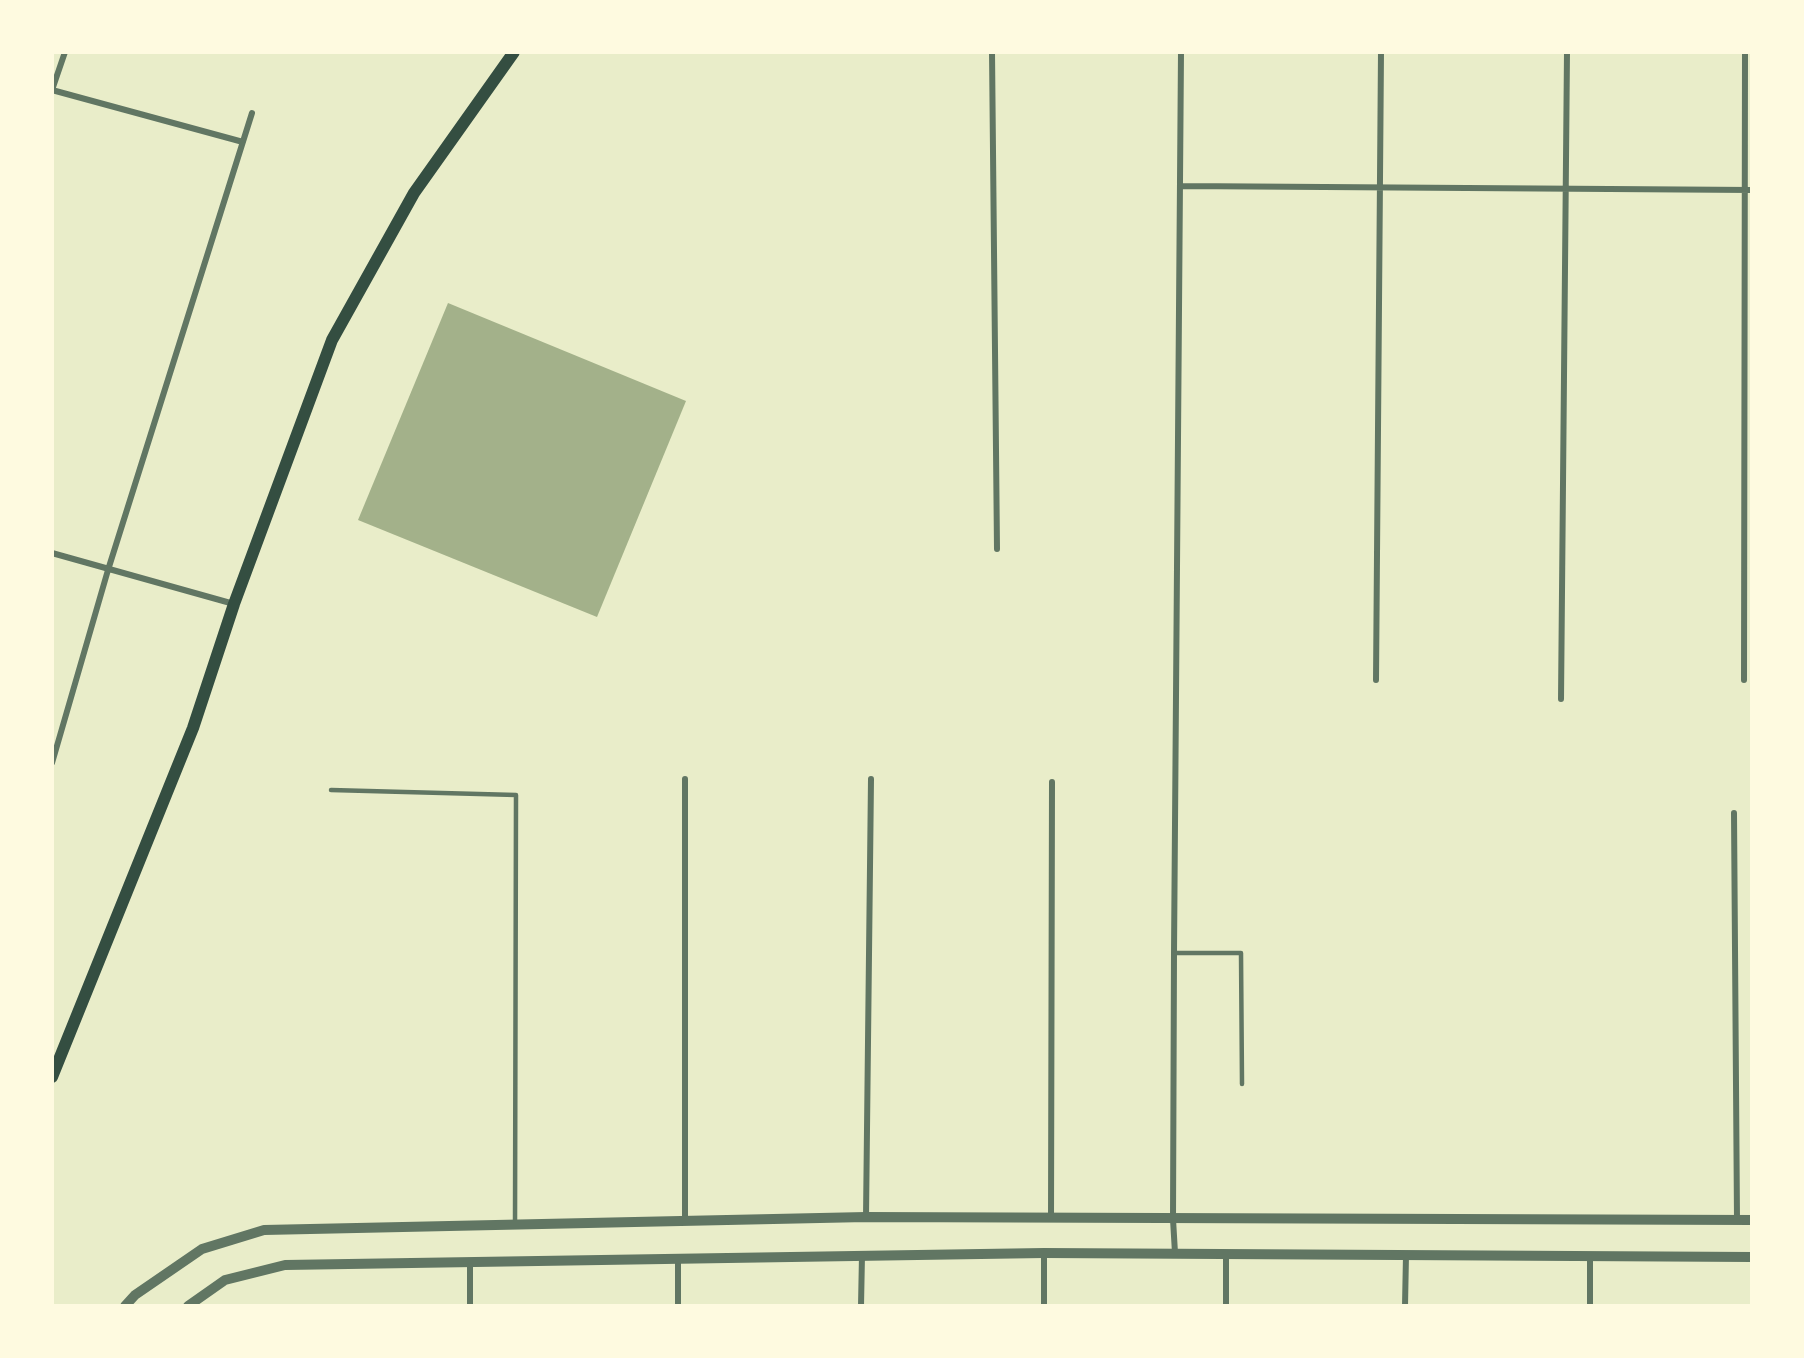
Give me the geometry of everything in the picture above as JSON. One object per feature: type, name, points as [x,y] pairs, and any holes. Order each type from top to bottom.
[{"type":"main road","points":[[52,1077],[193,729],[234,604],[332,340],[414,193],[514,52]]},
{"type":"street","points":[[65,52],[52,90],[243,142]]},
{"type":"street","points":[[992,52],[997,549]]},
{"type":"street","points":[[1175,1253],[1173,1219],[1174,952],[1181,52]]},
{"type":"street","points":[[1376,680],[1381,52]]},
{"type":"street","points":[[1561,699],[1567,52]]},
{"type":"street","points":[[1744,680],[1748,190],[1745,52]]},
{"type":"street","points":[[52,763],[108,570],[252,113]]},
{"type":"street","points":[[1181,186],[1748,190]]},
{"type":"street","points":[[52,553],[234,604]]},
{"type":"street","points":[[685,779],[685,1220]]},
{"type":"street","points":[[866,1217],[871,779]]},
{"type":"street","points":[[1051,1217],[1052,782]]},
{"type":"street","points":[[1734,813],[1737,1220]]},
{"type":"street","points":[[125,1305],[135,1295],[202,1249],[264,1230],[866,1217],[1752,1220]]},
{"type":"street","points":[[1044,1253],[1044,1305]]},
{"type":"street","points":[[188,1305],[225,1280],[285,1265],[1044,1253],[1752,1257]]},
{"type":"street","points":[[1226,1254],[1226,1305]]},
{"type":"street","points":[[1405,1305],[1406,1255]]},
{"type":"street","points":[[1590,1255],[1590,1305]]},
{"type":"street","points":[[861,1305],[862,1256]]},
{"type":"street","points":[[678,1259],[678,1305]]},
{"type":"street","points":[[470,1263],[470,1305]]},
{"type":"lane","points":[[331,790],[516,795],[515,1224]]},
{"type":"lane","points":[[1174,952],[1241,953],[1242,1084]]},
{"type":"shaded area","points":[[448,303],[686,401],[597,617],[358,520]]}]
